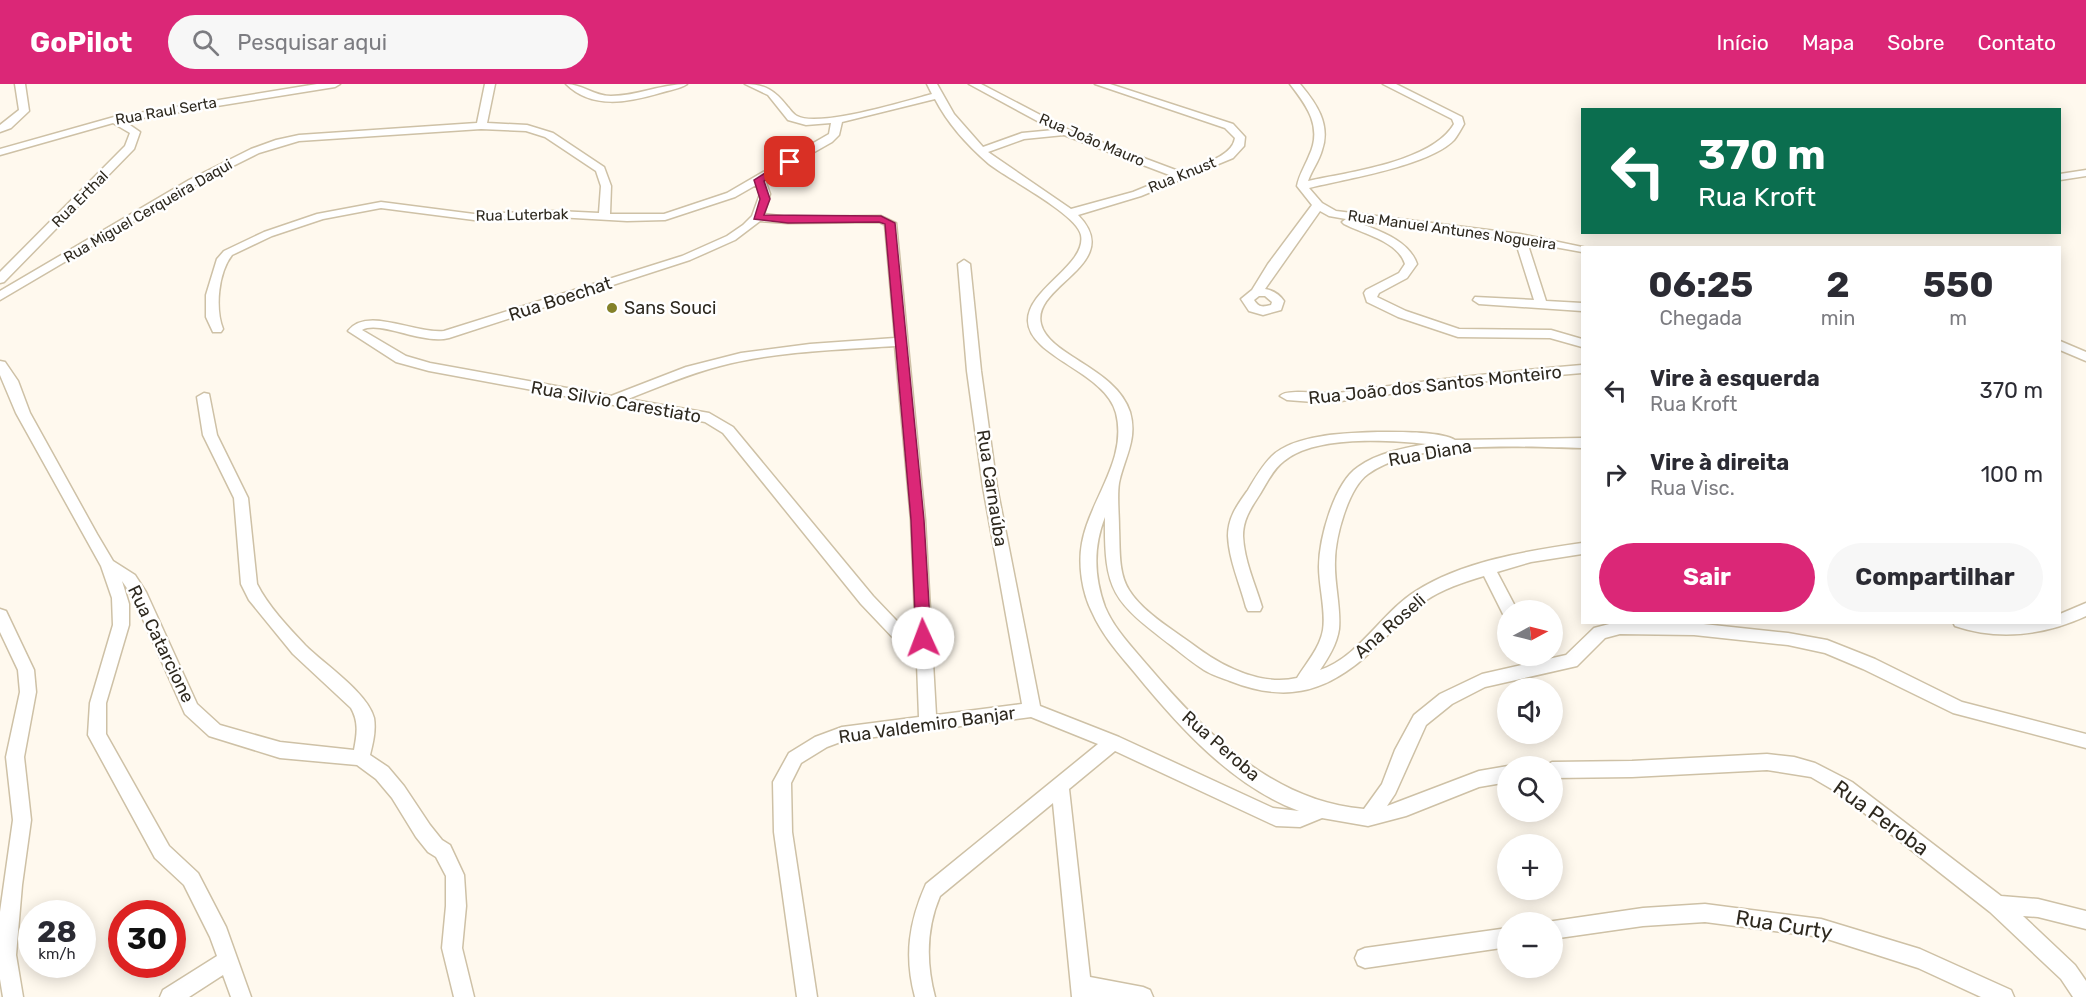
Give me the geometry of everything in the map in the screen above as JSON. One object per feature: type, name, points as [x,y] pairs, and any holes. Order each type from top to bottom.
[{"type":"street","points":[[0,129],[24,111],[20,84]]},
{"type":"street","name":"Rua Raul Serta","points":[[0,152],[114,120],[335,84]]},
{"type":"street","points":[[481,126],[490,84]]},
{"type":"street","points":[[571,84],[591,98],[612,100],[682,84]]},
{"type":"street","points":[[750,84],[771,93],[792,118],[815,122],[837,120],[935,90],[981,151],[1027,186],[1071,213],[1082,224],[1088,236],[1086,244],[1076,262],[1040,303],[1035,313],[1034,324],[1042,338],[1052,348],[1106,384],[1118,401],[1124,414],[1124,428],[1121,458],[1112,486]]},
{"type":"street","name":"Rua João Mauro","points":[[974,84],[1065,132],[1180,175]]},
{"type":"street","name":"Rua Knust","points":[[1071,213],[1137,194],[1229,156],[1239,146],[1240,137],[1229,126],[1100,84]]},
{"type":"street","points":[[1295,84],[1317,114],[1319,128],[1318,147],[1304,176],[1302,186],[1407,158],[1439,146],[1450,138],[1459,124],[1457,117],[1388,84]]},
{"type":"street","name":"Rua Erthal","points":[[0,279],[130,147],[135,132],[114,120]]},
{"type":"street","name":"Rua Luterbak","points":[[217,329],[212,317],[212,295],[223,259],[228,253],[258,238],[321,216],[381,205],[474,217],[557,214],[653,218],[673,215],[731,195],[759,180],[828,140],[834,135],[837,120]]},
{"type":"street","name":"Rua Miguel Cerqueira Daqui","points":[[0,296],[193,182],[263,148],[299,138],[481,126],[539,131],[593,163],[606,178],[607,197],[604,216]]},
{"type":"street","points":[[981,151],[1022,136],[1065,132]]},
{"type":"street","points":[[2061,177],[2086,173]]},
{"type":"street","points":[[759,180],[765,199],[758,217],[788,220],[881,219],[890,223],[918,520],[928,722]]},
{"type":"street","name":"Rua Manuel Antunes Nogueira","points":[[1302,186],[1318,205],[1333,214],[1520,237],[1581,249]]},
{"type":"street","points":[[1257,292],[1272,267],[1318,205]]},
{"type":"street","points":[[1333,214],[1406,251],[1411,260],[1406,273],[1370,293],[1371,298],[1386,308],[1458,333],[1551,334],[1578,343]]},
{"type":"street","name":"Rua Boechat","points":[[354,330],[362,324],[372,324],[420,335],[456,332],[686,258],[731,238],[758,217]]},
{"type":"street","points":[[1520,237],[1540,304]]},
{"type":"street","name":"Rua Carnaúba","points":[[964,264],[974,371],[990,487],[1032,710]]},
{"type":"street","points":[[1479,300],[1581,307]]},
{"type":"street","name":"Rua Silvio Carestiato","points":[[354,330],[363,338],[401,359],[429,367],[609,402],[709,418],[728,430],[867,600],[924,660]]},
{"type":"street","points":[[609,402],[684,373],[749,356],[801,348],[902,342]]},
{"type":"street","points":[[2061,345],[2086,357]]},
{"type":"street","name":"Rua Catarcione","points":[[0,365],[11,381],[23,413],[91,538],[108,564],[130,579],[191,709],[214,731],[280,750],[361,758]]},
{"type":"street","name":"Rua João dos Santos Monteiro","points":[[1287,396],[1327,399],[1466,379],[1581,369]]},
{"type":"street","points":[[204,397],[210,435],[241,498],[249,584],[257,600],[299,650],[357,703],[365,717],[366,733],[361,758],[382,773],[398,792],[423,831],[435,846],[443,851],[455,875],[456,906],[452,948],[464,997]]},
{"type":"street","points":[[1254,607],[1238,546],[1236,526],[1255,490],[1280,457],[1306,446],[1345,439],[1401,436],[1458,444]]},
{"type":"street","name":"Rua Diana","points":[[1304,682],[1324,650],[1331,630],[1327,555],[1339,509],[1361,470],[1386,459],[1458,444],[1581,443]]},
{"type":"street","name":"Ana Roseli","points":[[1112,486],[1112,560],[1122,593],[1132,606],[1212,667],[1254,683],[1279,687],[1294,686],[1331,673],[1350,660],[1420,596],[1456,578],[1487,567],[1531,556],[1581,549]]},
{"type":"street","name":"Rua Peroba","points":[[1112,486],[1094,522],[1088,559],[1092,587],[1100,612],[1155,686],[1201,733],[1267,786],[1318,811],[1368,818],[1414,804],[1479,779],[1497,776]]},
{"type":"street","points":[[108,564],[122,607],[121,626],[96,705],[94,721],[97,735],[162,852],[190,879],[219,934],[241,997]]},
{"type":"street","points":[[1487,567],[1504,600]]},
{"type":"street","points":[[2061,621],[2086,609]]},
{"type":"street","points":[[0,615],[26,670],[28,692],[15,757],[22,820],[12,885],[6,955],[13,997]]},
{"type":"street","points":[[1971,624],[2021,628],[2043,624]]},
{"type":"street","points":[[1563,661],[1571,661],[1600,633],[1620,628],[1694,629],[1788,639],[1827,647],[1848,655],[1959,708],[2086,741]]},
{"type":"street","points":[[1368,818],[1389,788],[1404,750],[1420,720],[1446,699],[1466,688],[1522,666]]},
{"type":"street","name":"Rua Valdemiro Banjar","points":[[807,997],[783,832],[782,782],[795,758],[821,742],[842,734],[1032,710],[1113,742],[1280,819],[1292,822],[1303,820],[1318,811]]},
{"type":"street","points":[[925,997],[917,946],[926,904],[933,890],[1113,742]]},
{"type":"street","name":"Rua Peroba","points":[[1563,770],[1767,762],[1794,765],[1815,771],[1846,788],[1997,905],[2068,972],[2085,997]]},
{"type":"street","points":[[1060,787],[1081,991],[1143,997]]},
{"type":"street","points":[[1997,905],[2038,908],[2086,920]]},
{"type":"street","name":"Rua Curty","points":[[1563,928],[1643,917],[1704,913],[1821,928],[1920,959],[2004,997]]},
{"type":"street","points":[[1365,958],[1497,939]]},
{"type":"street","points":[[170,997],[229,960]]},
{"type":"place","name":"Sans Souci","points":[[612,308]]},
{"type":"route","points":[[790,162],[759,180],[765,199],[758,217],[788,220],[881,219],[890,223],[918,520],[923,638]]}]
